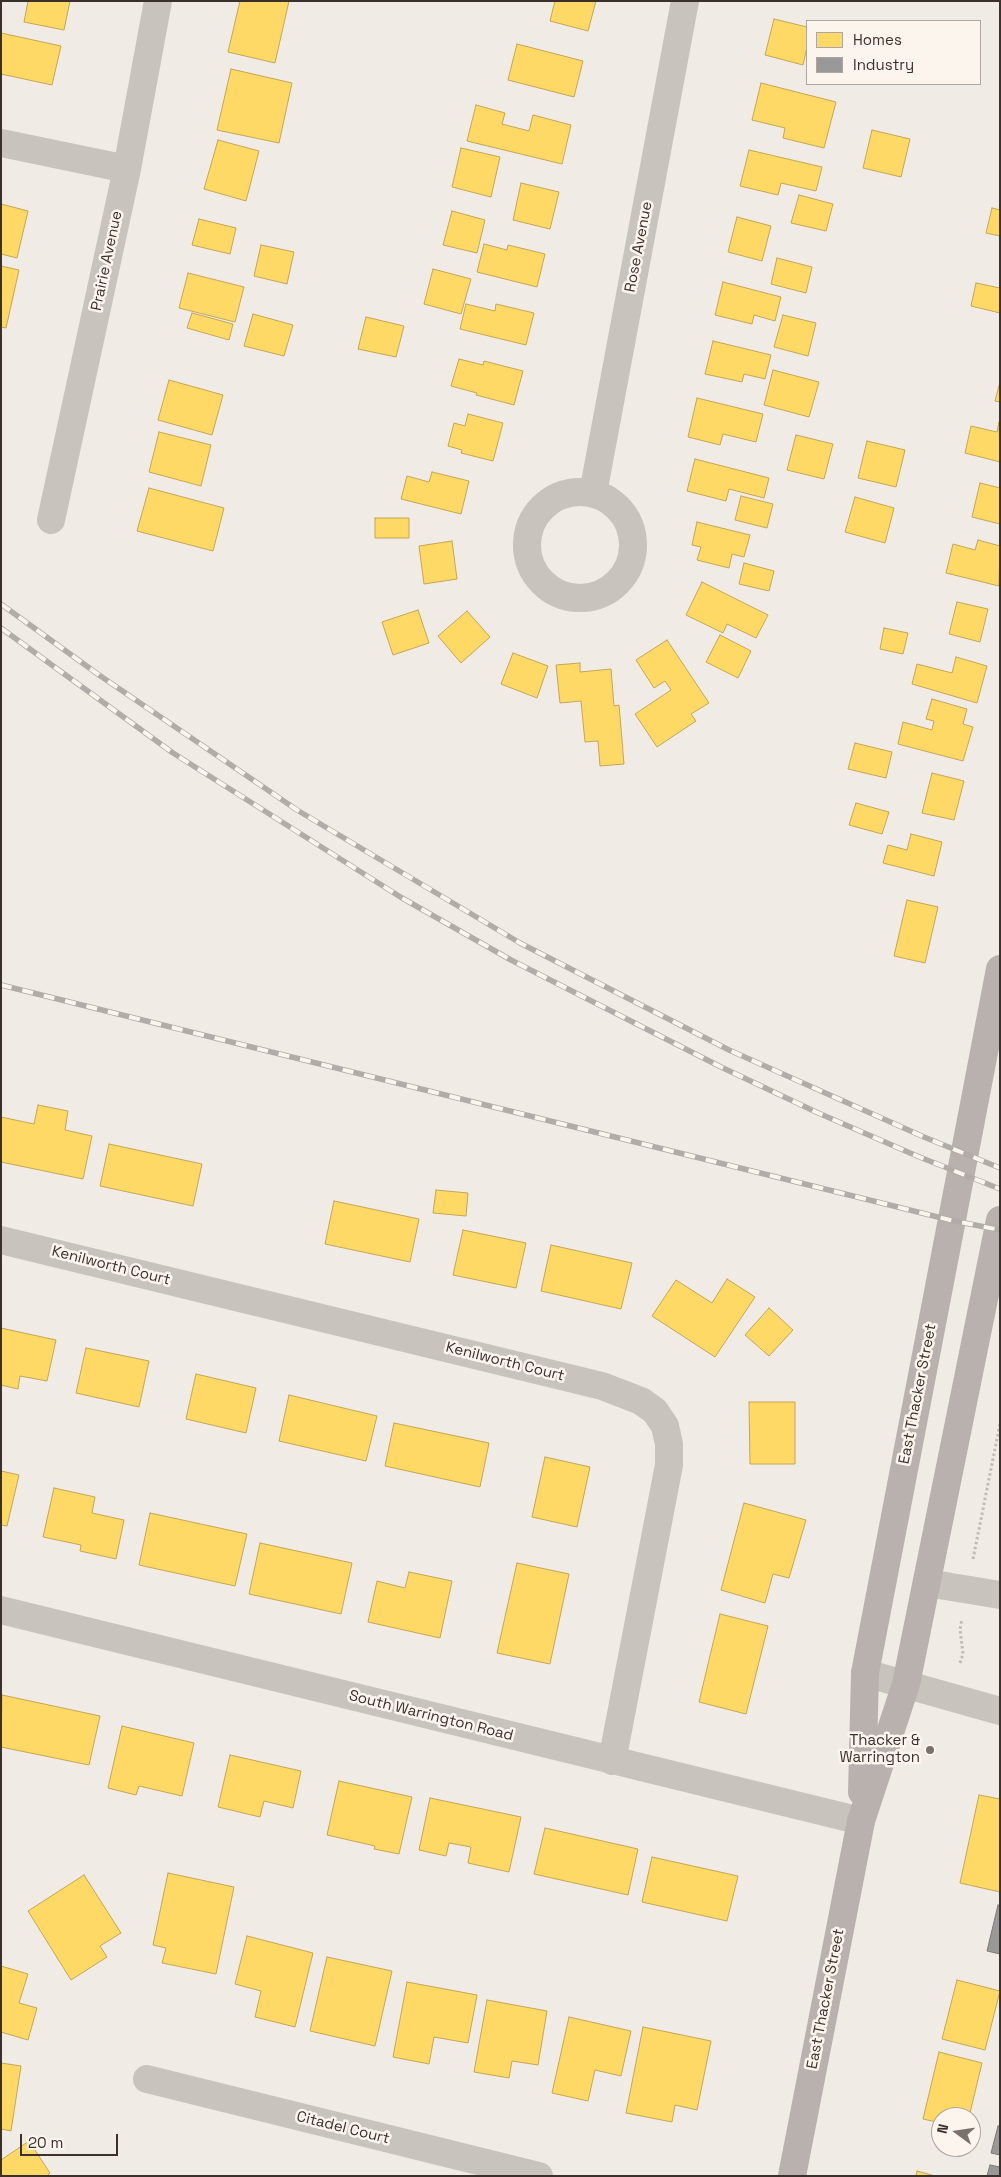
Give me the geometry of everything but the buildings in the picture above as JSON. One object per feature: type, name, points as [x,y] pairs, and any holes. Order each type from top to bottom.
[{"type":"main road","name":"East Thacker Street","points":[[861,1821],[865,1673],[1000,969]]},
{"type":"main road","name":"East Thacker Street","points":[[792,2176],[861,1821],[906,1684],[1000,1220]]},
{"type":"street","name":"Prairie Avenue","points":[[51,520],[127,169],[158,1]]},
{"type":"street","name":"Rose Avenue","points":[[593,492],[685,1]]},
{"type":"street","points":[[1,143],[127,169]]},
{"type":"street","name":"Kenilworth Court","points":[[1,1240],[602,1386],[641,1401],[655,1411],[665,1426],[669,1444],[669,1465],[612,1761]]},
{"type":"street","points":[[927,1583],[1000,1595]]},
{"type":"street","name":"South Warrington Road","points":[[1,1610],[861,1821]]},
{"type":"street","points":[[865,1673],[1000,1711]]},
{"type":"street","name":"Citadel Court","points":[[147,2079],[539,2176]]},
{"type":"path","points":[[960,1663],[963,1654],[960,1629],[1000,1424]]},
{"type":"railway","points":[[1,604],[99,675],[297,810],[520,943],[729,1050],[924,1137],[1000,1168]]},
{"type":"railway","points":[[1,628],[173,753],[402,898],[511,960],[721,1067],[816,1112],[917,1156],[1000,1189]]},
{"type":"railway","points":[[1,985],[950,1220],[1000,1230]]},
{"type":"place","name":"Thacker & Warrington","points":[[930,1750]]}]
